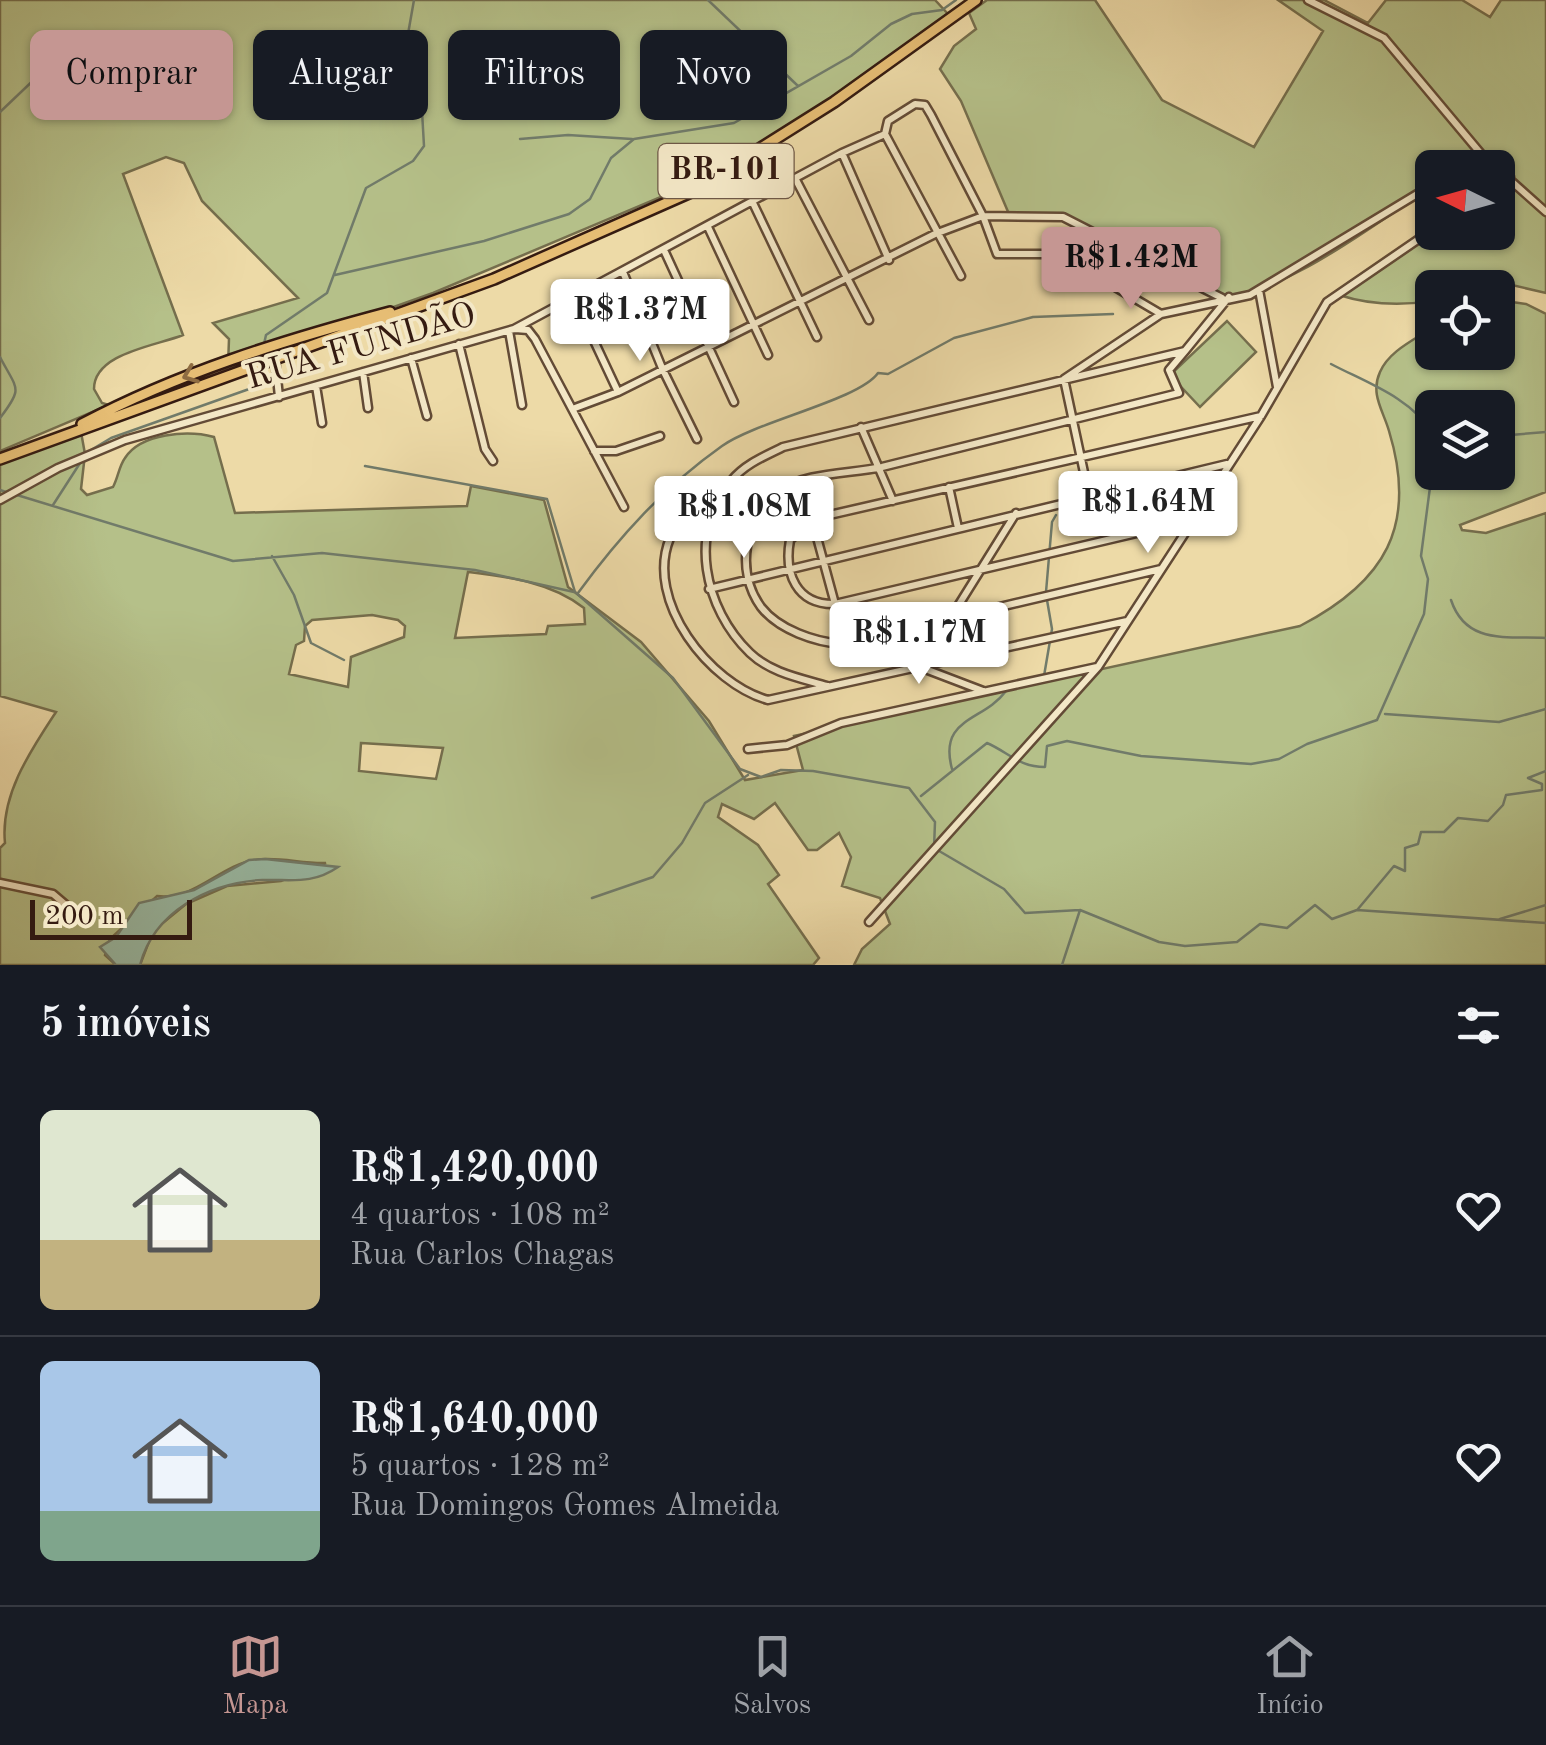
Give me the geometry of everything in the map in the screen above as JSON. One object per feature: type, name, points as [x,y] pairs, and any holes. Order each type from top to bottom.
[{"type":"main road","name":"BR-101","points":[[0,459],[451,296],[691,192],[834,102],[976,0]]},
{"type":"main road","points":[[57,438],[133,397],[287,343],[451,296]]},
{"type":"main road","points":[[234,374],[260,354],[287,343]]},
{"type":"street","points":[[1308,0],[1384,38],[1478,150]]},
{"type":"street","name":"RUA FUNDÃO","points":[[0,500],[58,468],[125,440],[512,330],[885,132],[888,121],[915,104],[925,105],[984,216]]},
{"type":"street","points":[[885,132],[934,234],[961,276]]},
{"type":"street","points":[[842,152],[889,260]]},
{"type":"street","points":[[795,178],[869,320]]},
{"type":"street","points":[[1515,183],[1546,212]]},
{"type":"street","points":[[1064,380],[1161,314],[1259,290],[1415,195]]},
{"type":"street","points":[[753,202],[797,303],[817,337]]},
{"type":"street","points":[[984,216],[997,254],[1059,254],[1161,314]]},
{"type":"street","points":[[575,408],[618,392],[707,344],[889,260],[934,234],[984,216],[1063,217],[1225,297]]},
{"type":"street","points":[[708,227],[768,355]]},
{"type":"street","points":[[869,922],[1098,667],[1261,416],[1327,302],[1415,242]]},
{"type":"street","points":[[664,250],[734,402]]},
{"type":"street","points":[[623,272],[662,368],[697,438]]},
{"type":"street","points":[[1259,290],[1277,387]]},
{"type":"street","points":[[1160,570],[948,621],[830,643],[773,620],[748,579],[750,532],[759,512],[792,483],[878,468],[1179,392],[1169,370],[1225,297]]},
{"type":"street","points":[[574,298],[618,392]]},
{"type":"street","points":[[522,405],[512,330],[528,330],[536,338],[624,507]]},
{"type":"street","points":[[459,343],[485,449],[494,461]]},
{"type":"street","points":[[1128,621],[768,700],[727,681],[698,650],[680,622],[668,592],[664,564],[668,540],[676,528],[755,460],[783,447],[1184,351]]},
{"type":"street","points":[[276,358],[279,397]]},
{"type":"street","points":[[411,358],[427,416]]},
{"type":"street","points":[[363,372],[368,408]]},
{"type":"street","points":[[1064,380],[1089,496]]},
{"type":"street","points":[[316,386],[322,423]]},
{"type":"street","points":[[1192,520],[835,604],[817,603],[804,595],[788,570],[790,540],[812,519],[1261,416]]},
{"type":"street","points":[[861,427],[893,502]]},
{"type":"street","points":[[592,451],[616,451],[660,436]]},
{"type":"street","points":[[709,589],[1228,464]]},
{"type":"street","points":[[732,480],[710,529],[704,563],[717,608],[752,654],[782,674],[827,686]]},
{"type":"street","points":[[950,487],[958,528]]},
{"type":"street","points":[[920,667],[1016,513]]},
{"type":"street","points":[[812,519],[835,604]]},
{"type":"street","points":[[920,667],[985,692]]},
{"type":"street","points":[[748,749],[787,745],[841,723],[1098,667]]},
{"type":"street","points":[[0,884],[53,894],[73,911]]},
{"type":"green space","points":[[0,0],[935,0],[948,14],[848,90],[687,186],[433,293],[228,366],[229,339],[213,323],[298,298],[202,201],[184,163],[166,157],[123,174],[183,335],[128,353],[104,367],[94,389],[102,403],[109,405],[0,451]]},
{"type":"green space","points":[[987,0],[1095,0],[1162,100],[1254,147],[1323,31],[1278,0],[1324,0],[1368,23],[1386,0],[1462,0],[1490,17],[1501,0],[1546,0],[1546,293],[1515,286],[1515,270],[1415,270],[1415,303],[1374,303],[1339,295],[1415,244],[1415,250],[1515,250],[1515,150],[1415,150],[1415,198],[1304,269],[1219,301],[1192,281],[1073,220],[1009,214],[961,101],[940,69],[954,46],[976,29],[969,13]]},
{"type":"green space","points":[[1515,302],[1546,314],[1546,492],[1460,525],[1462,530],[1486,533],[1546,513],[1546,965],[854,965],[862,949],[890,924],[880,898],[842,886],[851,857],[839,833],[817,850],[808,850],[775,803],[754,819],[722,804],[718,817],[758,845],[779,875],[768,884],[819,958],[813,965],[140,965],[153,931],[186,904],[227,886],[281,881],[326,863],[272,859],[241,863],[183,893],[157,896],[110,939],[105,955],[116,965],[0,965],[0,848],[5,843],[7,808],[19,774],[56,712],[0,696],[0,462],[81,432],[85,454],[81,489],[87,495],[113,487],[125,458],[142,443],[191,434],[214,437],[235,513],[467,506],[471,486],[544,500],[568,587],[641,642],[709,721],[745,780],[803,770],[794,736],[1300,626],[1329,609],[1373,570],[1396,523],[1397,465],[1377,395],[1377,380],[1389,358],[1415,339],[1415,370],[1515,370]],"holes":[[[468,572],[514,579],[558,592],[584,608],[585,624],[548,626],[546,634],[455,638]],[[372,615],[398,620],[405,626],[404,637],[351,657],[348,687],[289,674],[296,645],[304,641],[305,626],[312,620]],[[361,743],[443,748],[436,779],[359,771]]]},
{"type":"green space","points":[[1227,321],[1256,352],[1200,407],[1170,375]]},
{"type":"shaded area","points":[[249,860],[338,867],[310,879],[242,882],[203,894],[157,930],[140,965],[116,965],[100,947],[116,937],[139,903],[194,890]]},
{"type":"waterway","points":[[264,344],[266,335],[327,293],[366,188],[413,161],[424,146],[422,111],[405,51],[414,0]]},
{"type":"waterway","points":[[708,0],[798,86]]},
{"type":"waterway","points":[[335,275],[484,241],[569,214],[590,199],[611,158],[634,139],[734,123],[851,56],[891,24],[912,14],[942,10],[956,0]]},
{"type":"waterway","points":[[0,112],[30,83]]},
{"type":"waterway","points":[[520,139],[568,135],[632,139]]},
{"type":"waterway","points":[[578,593],[662,496],[738,437],[851,392],[878,373],[888,374],[954,338],[1033,317],[1113,314]]},
{"type":"waterway","points":[[0,357],[15,388],[13,400],[0,418]]},
{"type":"waterway","points":[[1331,364],[1415,412]]},
{"type":"waterway","points":[[91,450],[111,438],[252,388],[257,371]]},
{"type":"waterway","points":[[1515,435],[1546,432]]},
{"type":"waterway","points":[[53,505],[82,460]]},
{"type":"waterway","points":[[365,466],[547,499],[575,592],[673,678],[740,769],[761,777],[781,770],[813,771],[909,788],[935,822],[934,848],[1004,889],[1025,913],[1080,910],[1159,942],[1185,946],[1237,942],[1260,924],[1287,928],[1315,905],[1332,919],[1357,910],[1546,923]]},
{"type":"waterway","points":[[0,490],[9,493]]},
{"type":"waterway","points":[[921,796],[987,743],[1021,762],[1045,767],[1047,746],[1067,741],[1141,756],[1251,764],[1279,759],[1307,744],[1377,720],[1424,614],[1428,579],[1421,556],[1430,490]]},
{"type":"waterway","points":[[17,495],[233,561],[322,553],[475,570],[574,592]]},
{"type":"waterway","points":[[1046,592],[1052,522],[1056,515]]},
{"type":"waterway","points":[[272,556],[294,595],[311,643],[344,660]]},
{"type":"waterway","points":[[1044,676],[1052,629],[1047,600]]},
{"type":"waterway","points":[[1451,600],[1467,625],[1477,631],[1503,637],[1546,638]]},
{"type":"waterway","points":[[952,769],[949,752],[957,730],[1006,691]]},
{"type":"waterway","points":[[1385,714],[1499,722],[1546,709]]},
{"type":"waterway","points":[[1358,909],[1394,866],[1405,871],[1405,848],[1418,844],[1421,832],[1444,832],[1458,818],[1488,821],[1503,805],[1506,795],[1542,790],[1542,784],[1528,778],[1546,771]]},
{"type":"waterway","points":[[592,898],[653,877],[682,843],[705,803],[748,775]]},
{"type":"waterway","points":[[1500,919],[1546,905]]},
{"type":"waterway","points":[[1062,965],[1080,910]]}]
